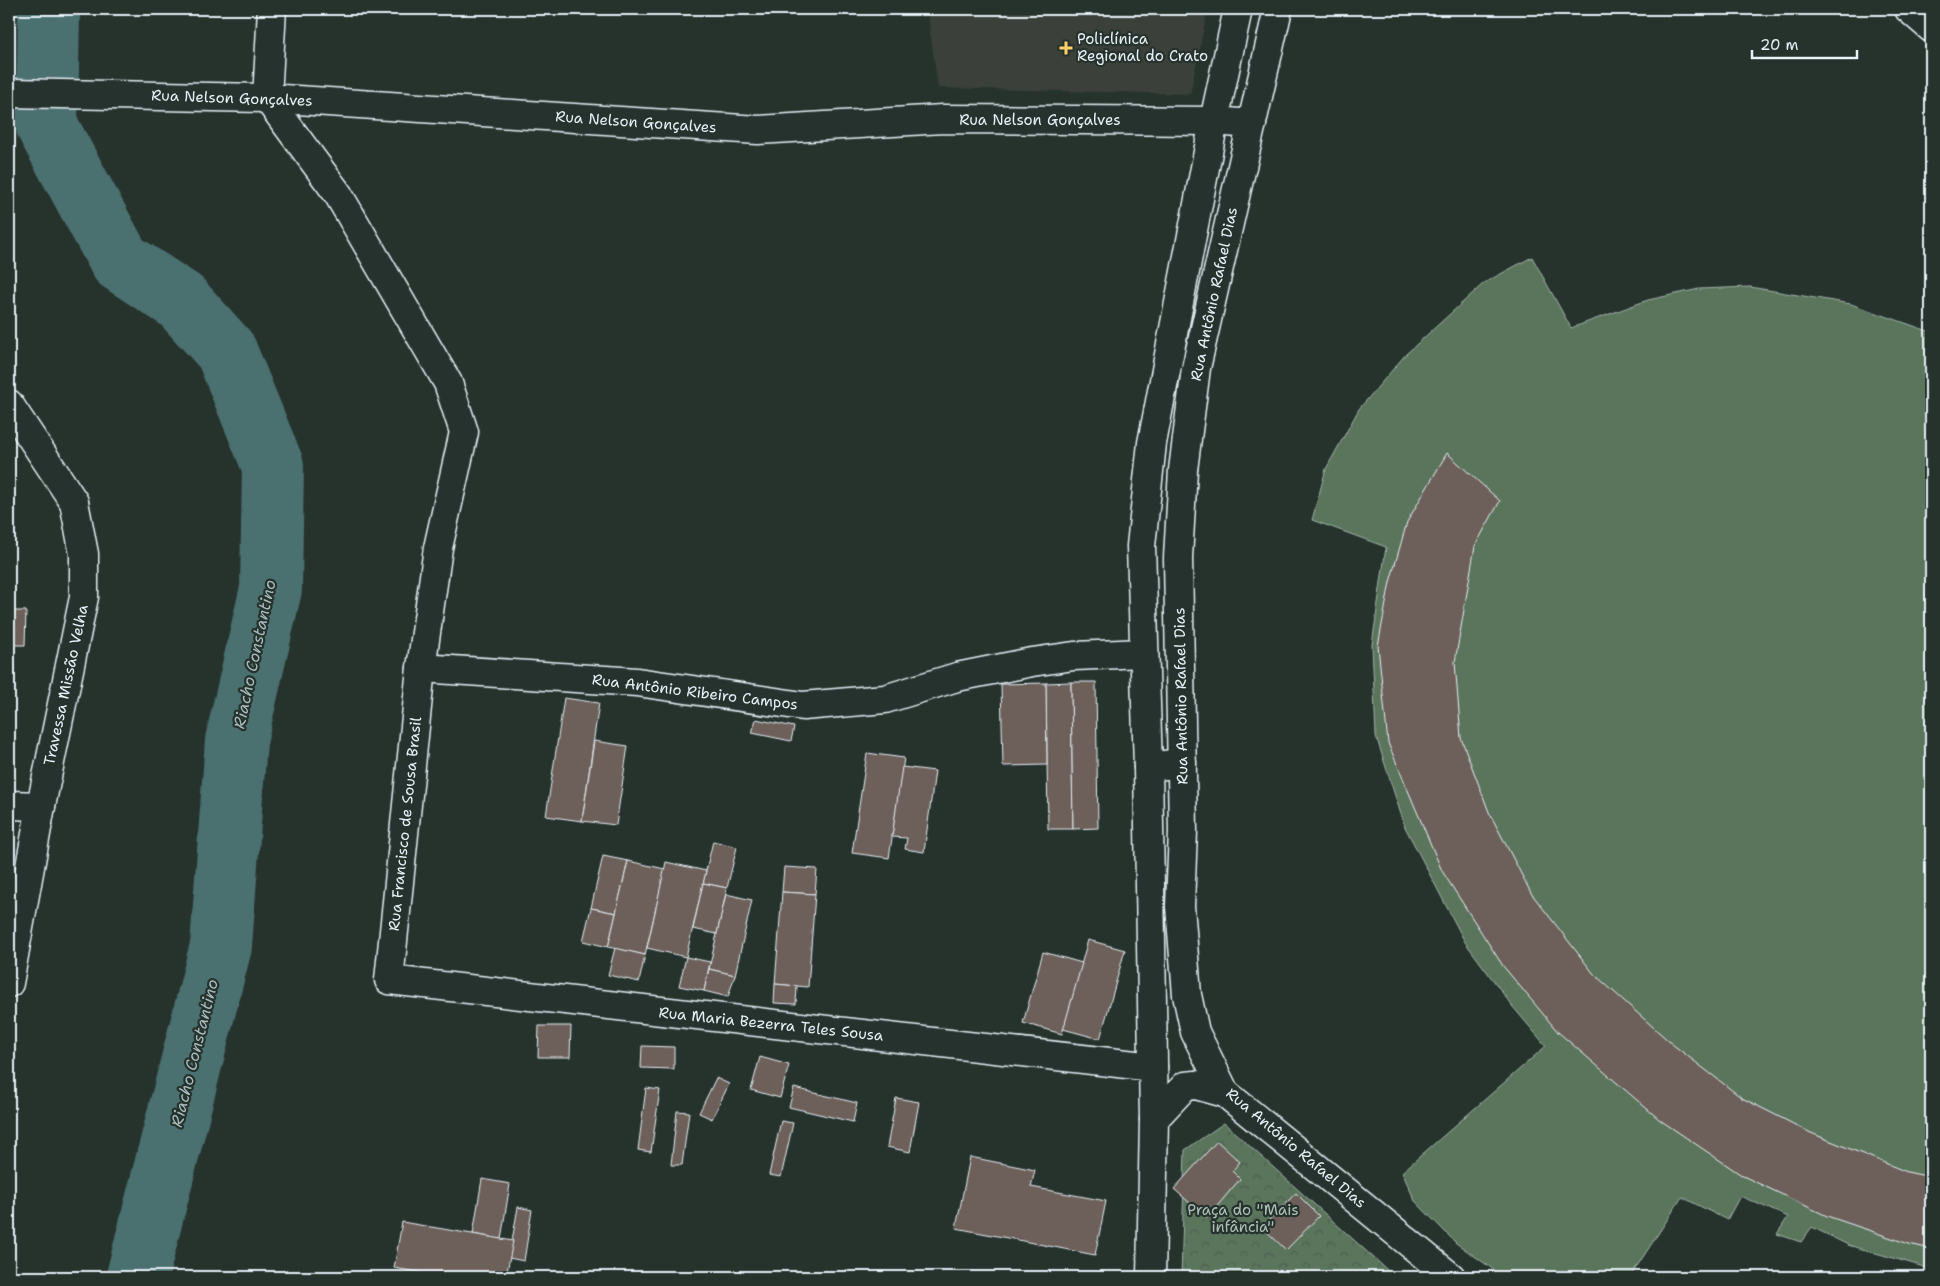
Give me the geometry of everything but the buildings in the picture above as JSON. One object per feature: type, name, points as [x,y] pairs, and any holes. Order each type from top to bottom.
[{"type":"street","points":[[267,98],[272,9]]},
{"type":"street","name":"Rua Antônio Rafael Dias","points":[[1151,1277],[1154,1119],[1148,767],[1141,546],[1152,443],[1214,121],[1238,9]]},
{"type":"street","name":"Rua Antônio Rafael Dias","points":[[1278,9],[1196,368],[1183,470],[1178,558],[1183,831],[1180,906],[1187,995],[1195,1032],[1225,1093],[1451,1277]]},
{"type":"street","points":[[1909,9],[1931,28]]},
{"type":"street","name":"Rua Nelson Gonçalves","points":[[14,93],[267,98],[758,130],[943,119],[1214,121],[1252,124]]},
{"type":"street","name":"Rua Francisco de Sousa Brasil","points":[[267,98],[338,194],[448,383],[464,432],[438,548],[421,668],[389,980]]},
{"type":"street","name":"Travessa Missão Velha","points":[[9,404],[16,428],[74,502],[84,554],[84,597],[41,806],[9,984]]},
{"type":"street","name":"Rua Antônio Ribeiro Campos","points":[[421,668],[637,682],[803,706],[885,699],[957,677],[1032,662],[1074,656],[1143,653]]},
{"type":"street","points":[[1148,767],[1182,763]]},
{"type":"street","points":[[9,805],[41,806]]},
{"type":"street","name":"Rua Maria Bezerra Teles Sousa","points":[[389,980],[1153,1067]]},
{"type":"street","points":[[1154,1119],[1185,1086],[1196,1085],[1225,1093]]},
{"type":"shaded area","name":"Policlínica Regional do Crato","points":[[927,9],[1208,9],[1190,94],[938,88]]},
{"type":"green space","points":[[1532,257],[1571,328],[1648,300],[1699,289],[1750,287],[1851,304],[1931,332],[1931,1269],[1848,1245],[1812,1227],[1801,1242],[1777,1234],[1788,1217],[1740,1196],[1727,1220],[1682,1197],[1630,1277],[1504,1277],[1456,1243],[1415,1201],[1402,1172],[1546,1046],[1513,1007],[1465,942],[1405,827],[1376,736],[1372,645],[1386,547],[1312,520],[1326,469],[1359,409],[1406,354],[1484,283]]},
{"type":"green space","name":"Praça do ''Mais infância''","points":[[1224,1123],[1395,1277],[1181,1277],[1185,1150]]},
{"type":"waterway","name":"Riacho Constantino","points":[[49,9],[47,126],[120,261],[181,301],[226,351],[273,466],[271,589],[236,741],[221,946],[137,1277]]},
{"type":"place","name":"Policlínica Regional do Crato","points":[[1066,48]]}]
